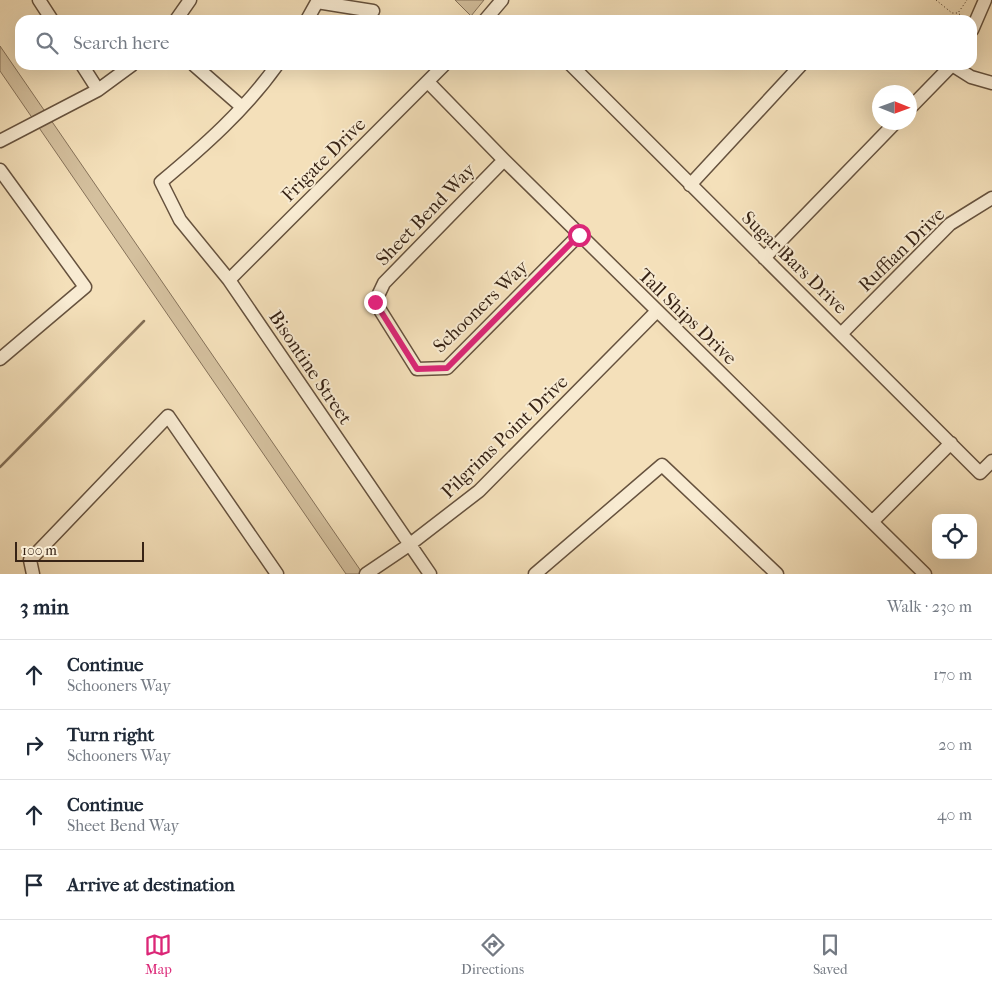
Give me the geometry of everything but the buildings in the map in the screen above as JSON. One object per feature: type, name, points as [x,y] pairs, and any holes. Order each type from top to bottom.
[{"type":"street","points":[[38,0],[48,15]]},
{"type":"street","points":[[180,15],[190,0]]},
{"type":"street","points":[[975,15],[985,0]]},
{"type":"street","points":[[310,15],[317,2],[373,10]]},
{"type":"street","points":[[489,15],[497,2]]},
{"type":"street","points":[[85,70],[98,90]]},
{"type":"street","points":[[0,141],[98,90],[125,70]]},
{"type":"street","points":[[200,70],[242,107],[273,70]]},
{"type":"street","name":"Frigate Drive","points":[[229,280],[439,70]]},
{"type":"street","name":"Sugar Bars Drive","points":[[576,70],[980,473],[992,461]]},
{"type":"street","points":[[690,185],[796,70]]},
{"type":"street","points":[[917,101],[947,70]]},
{"type":"street","points":[[960,70],[971,77],[992,83]]},
{"type":"street","name":"Tall Ships Drive","points":[[428,82],[579,235],[924,574]]},
{"type":"street","name":"Bisontine Street","points":[[242,107],[204,145],[161,182],[180,220],[229,280],[430,574]]},
{"type":"street","points":[[764,258],[888,130]]},
{"type":"street","name":"Sheet Bend Way","points":[[404,348],[375,302],[384,283],[504,160]]},
{"type":"street","points":[[0,170],[85,286],[0,359]]},
{"type":"street","name":"Ruffian Drive","points":[[841,334],[950,224],[992,198]]},
{"type":"street","name":"Schooners Way","points":[[404,348],[417,369],[447,368],[579,235]]},
{"type":"street","name":"Pilgrims Point Drive","points":[[366,574],[409,545],[479,491],[657,311]]},
{"type":"street","points":[[33,574],[30,560],[168,416],[277,574]]},
{"type":"street","points":[[872,522],[952,443]]},
{"type":"street","points":[[535,574],[662,465],[777,574]]},
{"type":"path","points":[[936,0],[948,11],[958,13],[967,0]]},
{"type":"shaded area","points":[[455,0],[484,0],[470,15]]},
{"type":"shaded area","points":[[0,46],[363,574],[346,574],[0,71]]},
{"type":"waterway","points":[[0,467],[144,321]]},
{"type":"route","points":[[375,302],[417,369],[447,368],[579,235]]}]
